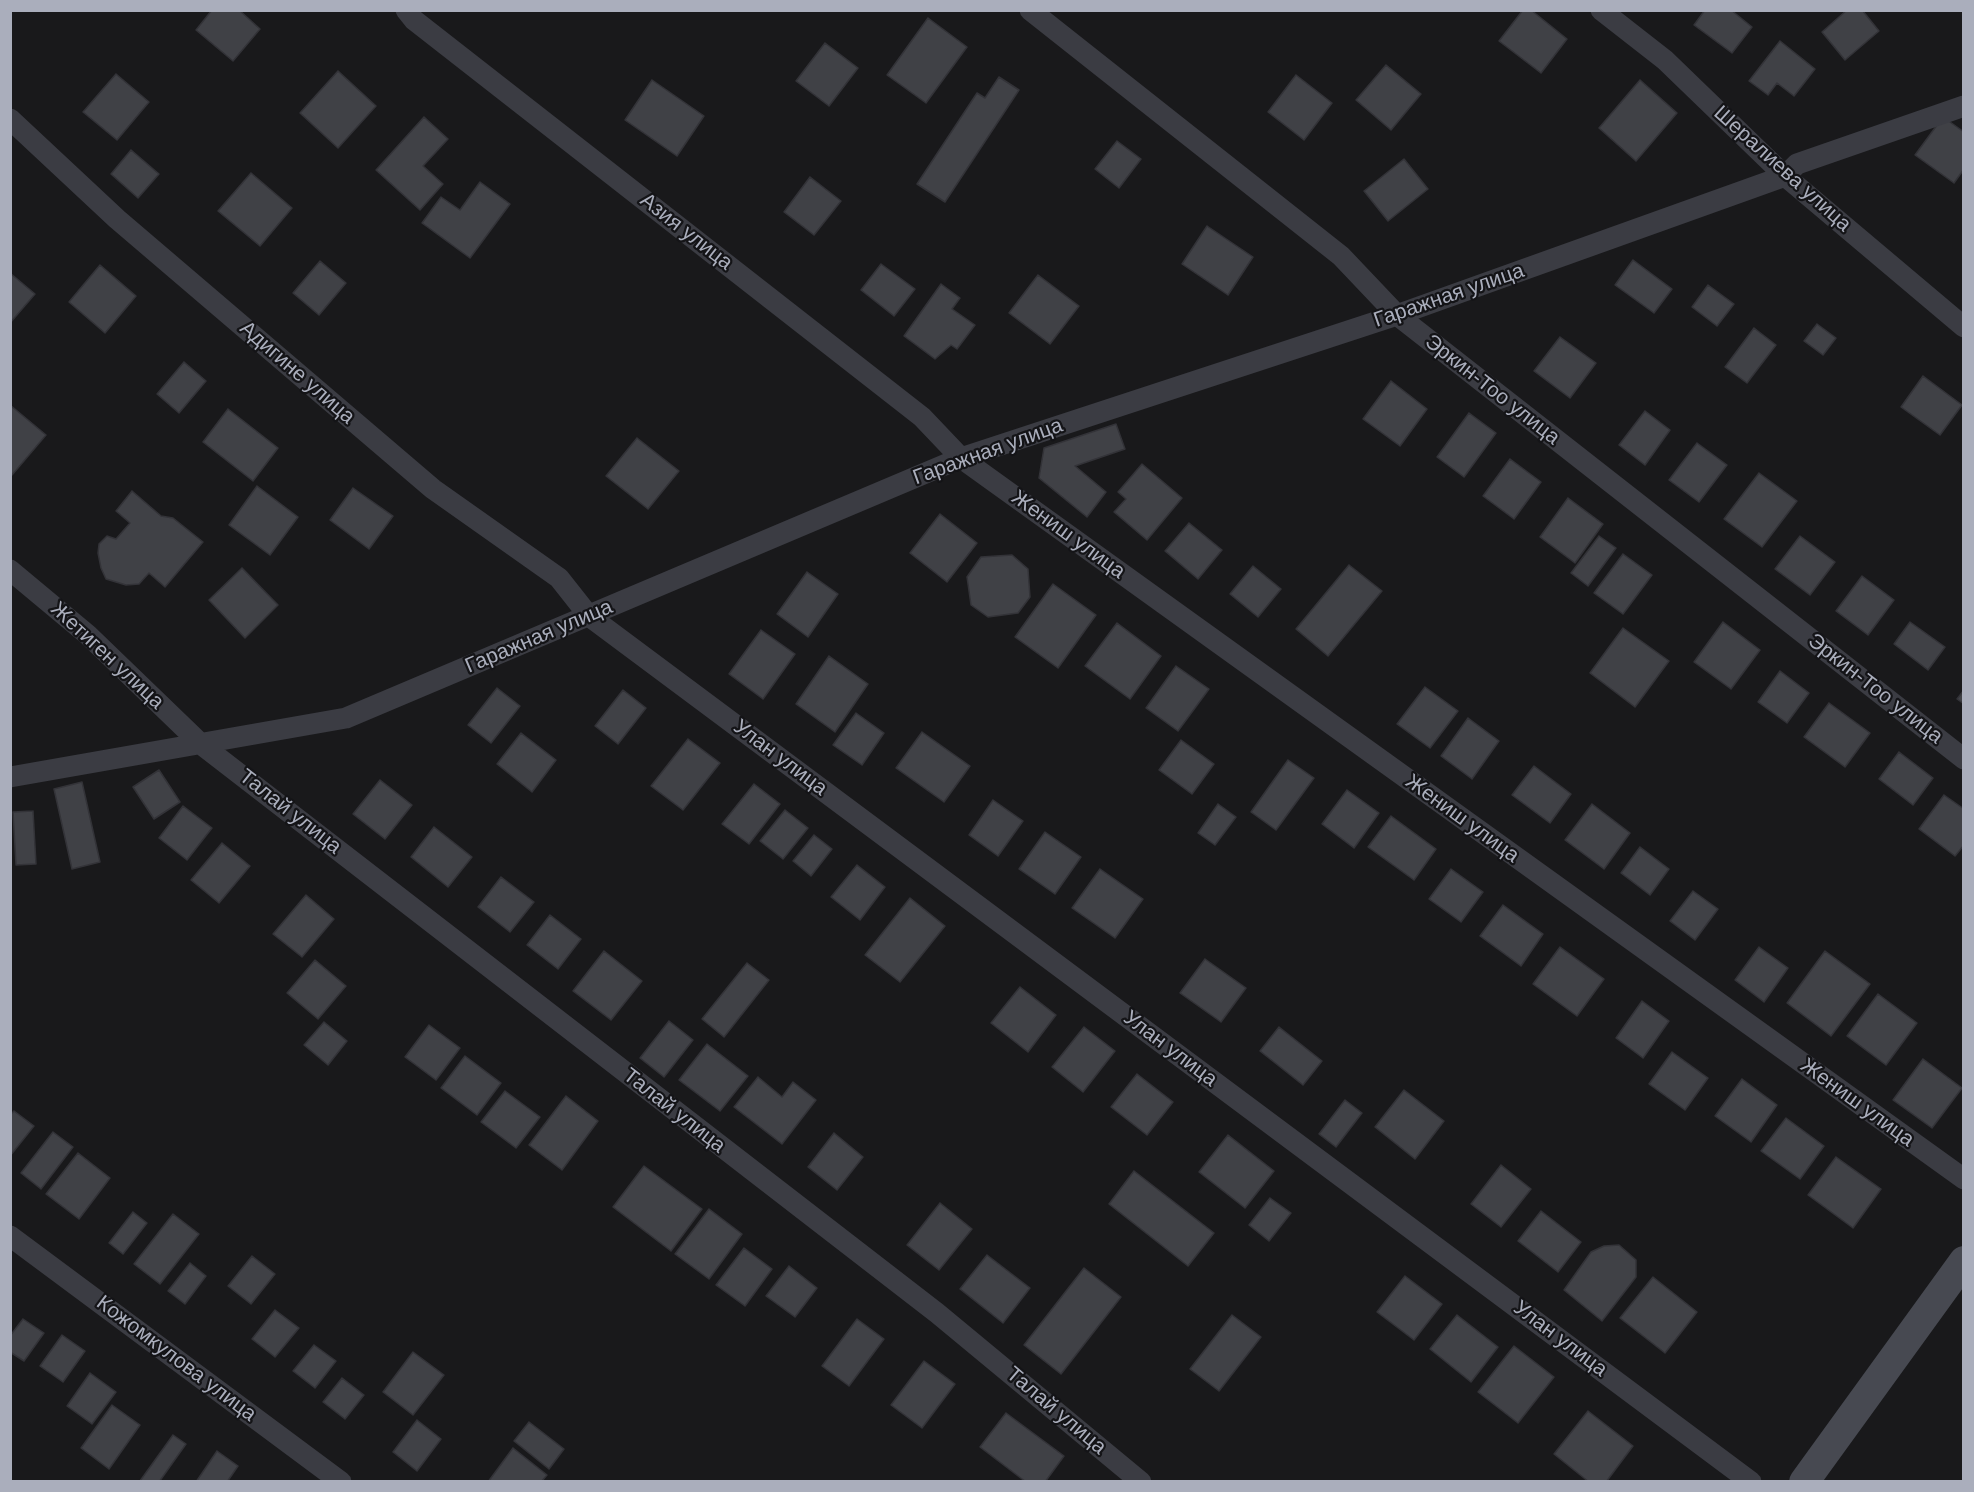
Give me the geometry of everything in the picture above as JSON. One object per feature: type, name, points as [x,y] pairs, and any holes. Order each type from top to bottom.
[{"type":"street","name":"Азия улица","points":[[406,10],[414,20],[913,410],[962,458]]},
{"type":"street","name":"Эркин-Тоо улица","points":[[1030,10],[1341,256],[1396,315],[1964,759]]},
{"type":"street","name":"Шералиева улица","points":[[1601,10],[1665,60],[1785,176],[1964,327]]},
{"type":"street","name":"Гаражная улица","points":[[10,777],[346,718],[962,458],[1396,315],[1785,176],[1797,165],[1964,106]]},
{"type":"street","name":"Адигине улица","points":[[10,119],[117,219],[433,489],[559,578],[590,616]]},
{"type":"street","name":"Жениш улица","points":[[962,458],[1964,1179]]},
{"type":"street","name":"Жетиген улица","points":[[10,570],[88,635],[202,744]]},
{"type":"street","name":"Улан улица","points":[[590,616],[1750,1482]]},
{"type":"street","name":"Талай улица","points":[[202,744],[937,1313],[1141,1482]]},
{"type":"street","name":"Кожомкулова улица","points":[[10,1236],[341,1482]]},
{"type":"street","points":[[1804,1482],[1964,1261]]},
{"type":"building","points":[[212,10],[239,10],[260,29],[233,61],[196,30]]},
{"type":"building","points":[[1523,10],[1531,10],[1567,39],[1541,73],[1499,41]]},
{"type":"building","points":[[1705,10],[1731,10],[1752,27],[1732,53],[1694,25]]},
{"type":"building","points":[[1847,10],[1862,10],[1879,31],[1845,60],[1822,32]]},
{"type":"building","points":[[928,18],[967,47],[926,103],[887,75]]},
{"type":"building","points":[[1780,41],[1815,69],[1794,96],[1777,83],[1768,95],[1749,81]]},
{"type":"building","points":[[825,43],[858,68],[829,106],[796,81]]},
{"type":"building","points":[[1386,65],[1421,94],[1391,130],[1356,100]]},
{"type":"building","points":[[338,71],[376,106],[338,148],[300,113]]},
{"type":"building","points":[[116,74],[149,102],[117,140],[83,112]]},
{"type":"building","points":[[1296,75],[1332,103],[1304,140],[1268,112]]},
{"type":"building","points":[[999,77],[1019,90],[945,202],[917,184],[977,93],[985,98]]},
{"type":"building","points":[[652,80],[704,116],[677,156],[625,120]]},
{"type":"building","points":[[1640,80],[1677,113],[1636,161],[1599,128]]},
{"type":"building","points":[[424,117],[448,139],[423,166],[443,184],[420,210],[376,170]]},
{"type":"building","points":[[1943,117],[1964,132],[1964,169],[1954,183],[1915,155]]},
{"type":"building","points":[[1117,141],[1141,159],[1119,188],[1095,169]]},
{"type":"building","points":[[131,150],[159,174],[138,198],[111,174]]},
{"type":"building","points":[[1404,159],[1428,189],[1388,221],[1364,191]]},
{"type":"building","points":[[251,173],[292,208],[260,246],[218,211]]},
{"type":"building","points":[[810,177],[841,201],[814,235],[784,212]]},
{"type":"building","points":[[480,182],[510,204],[470,258],[422,223],[441,197],[460,210]]},
{"type":"building","points":[[1207,226],[1253,257],[1228,295],[1182,264]]},
{"type":"building","points":[[1633,260],[1672,289],[1654,313],[1615,285]]},
{"type":"building","points":[[320,261],[346,283],[319,315],[293,293]]},
{"type":"building","points":[[881,264],[915,289],[894,316],[861,290]]},
{"type":"building","points":[[100,265],[136,296],[105,333],[69,302]]},
{"type":"building","points":[[10,273],[35,294],[10,323]]},
{"type":"building","points":[[1038,275],[1079,306],[1050,344],[1009,313]]},
{"type":"building","points":[[941,284],[960,298],[952,309],[975,325],[957,349],[951,345],[935,359],[904,336]]},
{"type":"building","points":[[1708,285],[1734,304],[1717,326],[1692,307]]},
{"type":"building","points":[[1817,324],[1836,338],[1823,355],[1804,341]]},
{"type":"building","points":[[1754,328],[1776,345],[1747,383],[1725,367]]},
{"type":"building","points":[[1560,337],[1596,363],[1570,398],[1534,371]]},
{"type":"building","points":[[184,362],[206,381],[179,413],[157,394]]},
{"type":"building","points":[[1923,376],[1962,405],[1940,435],[1901,407]]},
{"type":"building","points":[[1391,381],[1427,409],[1400,446],[1363,419]]},
{"type":"building","points":[[10,405],[46,435],[12,475],[10,474]]},
{"type":"building","points":[[228,409],[278,448],[253,481],[203,442]]},
{"type":"building","points":[[1645,411],[1670,430],[1645,465],[1619,445]]},
{"type":"building","points":[[1469,413],[1496,433],[1464,477],[1437,457]]},
{"type":"building","points":[[1116,424],[1125,449],[1075,466],[1106,492],[1087,517],[1039,478],[1044,448]]},
{"type":"building","points":[[637,438],[679,471],[648,509],[606,476]]},
{"type":"building","points":[[1697,443],[1727,465],[1699,502],[1669,480]]},
{"type":"building","points":[[1510,459],[1541,482],[1514,519],[1483,496]]},
{"type":"building","points":[[1142,464],[1182,498],[1147,540],[1114,512],[1126,499],[1118,492]]},
{"type":"building","points":[[1759,473],[1797,501],[1762,547],[1724,519]]},
{"type":"building","points":[[257,486],[298,517],[270,555],[229,525]]},
{"type":"building","points":[[353,488],[393,516],[369,549],[330,520]]},
{"type":"building","points":[[132,491],[161,516],[173,518],[203,542],[165,587],[149,573],[139,584],[126,585],[106,579],[101,568],[99,544],[107,536],[116,539],[130,523],[116,511]]},
{"type":"building","points":[[1568,498],[1603,524],[1575,563],[1540,537]]},
{"type":"building","points":[[940,514],[977,543],[947,582],[910,553]]},
{"type":"building","points":[[1189,523],[1222,550],[1198,579],[1165,551]]},
{"type":"building","points":[[1599,536],[1616,548],[1588,586],[1571,573]]},
{"type":"building","points":[[1800,536],[1835,562],[1810,595],[1775,569]]},
{"type":"building","points":[[1623,554],[1652,575],[1623,614],[1594,593]]},
{"type":"building","points":[[1012,555],[1028,569],[1030,597],[1018,613],[988,617],[971,605],[967,577],[981,557]]},
{"type":"building","points":[[1349,565],[1382,591],[1328,656],[1296,629]]},
{"type":"building","points":[[1253,566],[1281,589],[1258,617],[1230,594]]},
{"type":"building","points":[[242,568],[278,605],[245,638],[209,600]]},
{"type":"building","points":[[807,572],[838,594],[808,637],[777,614]]},
{"type":"building","points":[[1862,576],[1894,600],[1868,635],[1836,611]]},
{"type":"building","points":[[1053,584],[1096,615],[1058,668],[1015,637]]},
{"type":"building","points":[[1723,622],[1760,650],[1731,689],[1694,662]]},
{"type":"building","points":[[1910,622],[1945,647],[1928,670],[1894,644]]},
{"type":"building","points":[[1117,623],[1161,656],[1130,699],[1085,666]]},
{"type":"building","points":[[1623,628],[1669,661],[1635,707],[1590,673]]},
{"type":"building","points":[[761,630],[795,654],[763,699],[729,674]]},
{"type":"building","points":[[829,656],[868,684],[835,732],[796,704]]},
{"type":"building","points":[[1176,666],[1209,689],[1178,731],[1146,708]]},
{"type":"building","points":[[1780,671],[1809,693],[1787,723],[1758,702]]},
{"type":"building","points":[[1425,687],[1458,711],[1430,748],[1397,724]]},
{"type":"building","points":[[497,688],[520,706],[491,743],[468,725]]},
{"type":"building","points":[[623,690],[646,708],[618,744],[595,726]]},
{"type":"building","points":[[1964,690],[1964,704],[1957,699]]},
{"type":"building","points":[[1829,703],[1870,733],[1845,767],[1804,737]]},
{"type":"building","points":[[856,713],[884,733],[862,765],[833,745]]},
{"type":"building","points":[[1468,718],[1499,741],[1472,779],[1441,756]]},
{"type":"building","points":[[922,732],[970,766],[944,802],[896,768]]},
{"type":"building","points":[[521,733],[556,760],[532,792],[497,764]]},
{"type":"building","points":[[688,739],[720,763],[683,810],[651,786]]},
{"type":"building","points":[[1181,740],[1214,764],[1192,794],[1159,770]]},
{"type":"building","points":[[1899,752],[1933,778],[1913,805],[1879,779]]},
{"type":"building","points":[[1288,760],[1314,778],[1276,830],[1251,812]]},
{"type":"building","points":[[1534,766],[1571,794],[1550,823],[1512,795]]},
{"type":"building","points":[[159,770],[180,802],[154,819],[133,787]]},
{"type":"building","points":[[380,780],[412,805],[385,839],[353,814]]},
{"type":"building","points":[[82,782],[100,862],[72,869],[54,789]]},
{"type":"building","points":[[754,784],[780,804],[749,844],[722,824]]},
{"type":"building","points":[[1347,790],[1379,813],[1354,848],[1322,824]]},
{"type":"building","points":[[1944,795],[1964,809],[1964,845],[1955,856],[1919,829]]},
{"type":"building","points":[[993,800],[1023,821],[998,856],[969,835]]},
{"type":"building","points":[[1218,804],[1236,817],[1215,845],[1198,833]]},
{"type":"building","points":[[1592,804],[1630,833],[1604,869],[1565,840]]},
{"type":"building","points":[[183,806],[212,828],[187,860],[159,838]]},
{"type":"building","points":[[785,810],[808,828],[783,859],[760,841]]},
{"type":"building","points":[[33,811],[36,864],[16,865],[13,812]]},
{"type":"building","points":[[1391,816],[1436,849],[1414,880],[1368,847]]},
{"type":"building","points":[[434,827],[472,857],[448,887],[411,857]]},
{"type":"building","points":[[1045,832],[1081,857],[1055,894],[1019,869]]},
{"type":"building","points":[[814,835],[832,849],[811,876],[793,861]]},
{"type":"building","points":[[222,843],[250,866],[219,903],[191,880]]},
{"type":"building","points":[[1640,847],[1669,869],[1650,895],[1621,873]]},
{"type":"building","points":[[857,865],[885,887],[860,920],[831,897]]},
{"type":"building","points":[[1100,869],[1143,899],[1115,938],[1072,908]]},
{"type":"building","points":[[1451,869],[1483,892],[1461,922],[1429,899]]},
{"type":"building","points":[[501,877],[534,902],[510,932],[478,907]]},
{"type":"building","points":[[1693,891],[1718,909],[1695,940],[1670,921]]},
{"type":"building","points":[[306,895],[334,919],[302,957],[273,934]]},
{"type":"building","points":[[910,898],[945,926],[900,982],[865,955]]},
{"type":"building","points":[[1503,905],[1543,934],[1521,966],[1480,936]]},
{"type":"building","points":[[550,915],[581,939],[558,969],[527,945]]},
{"type":"building","points":[[1560,947],[1604,979],[1577,1016],[1533,984]]},
{"type":"building","points":[[1759,947],[1788,968],[1764,1002],[1735,980]]},
{"type":"building","points":[[604,951],[642,981],[611,1020],[573,991]]},
{"type":"building","points":[[1825,951],[1870,984],[1831,1036],[1787,1003]]},
{"type":"building","points":[[1205,959],[1246,988],[1221,1022],[1180,993]]},
{"type":"building","points":[[315,960],[346,986],[318,1019],[287,993]]},
{"type":"building","points":[[747,963],[769,980],[724,1037],[702,1019]]},
{"type":"building","points":[[1020,987],[1056,1015],[1028,1052],[991,1023]]},
{"type":"building","points":[[1878,994],[1917,1023],[1886,1065],[1847,1036]]},
{"type":"building","points":[[1642,1001],[1669,1021],[1643,1058],[1616,1038]]},
{"type":"building","points":[[669,1021],[693,1040],[664,1077],[640,1058]]},
{"type":"building","points":[[324,1022],[347,1041],[328,1065],[304,1045]]},
{"type":"building","points":[[429,1025],[460,1048],[436,1080],[405,1057]]},
{"type":"building","points":[[1084,1027],[1115,1051],[1083,1092],[1052,1067]]},
{"type":"building","points":[[1279,1027],[1322,1061],[1303,1085],[1260,1051]]},
{"type":"building","points":[[707,1044],[748,1076],[720,1111],[679,1080]]},
{"type":"building","points":[[1672,1052],[1708,1078],[1685,1110],[1649,1084]]},
{"type":"building","points":[[465,1056],[501,1083],[477,1115],[441,1088]]},
{"type":"building","points":[[1923,1059],[1962,1088],[1932,1128],[1893,1100]]},
{"type":"building","points":[[1137,1074],[1173,1102],[1147,1135],[1111,1107]]},
{"type":"building","points":[[758,1077],[782,1097],[793,1082],[816,1100],[782,1144],[734,1107]]},
{"type":"building","points":[[1742,1079],[1777,1105],[1751,1142],[1715,1116]]},
{"type":"building","points":[[1404,1090],[1444,1121],[1415,1159],[1375,1127]]},
{"type":"building","points":[[505,1091],[540,1117],[516,1148],[481,1122]]},
{"type":"building","points":[[566,1096],[598,1121],[562,1170],[529,1145]]},
{"type":"building","points":[[1345,1100],[1362,1113],[1336,1147],[1319,1134]]},
{"type":"building","points":[[14,1111],[34,1126],[10,1156],[10,1115]]},
{"type":"building","points":[[1786,1118],[1824,1146],[1800,1179],[1761,1151]]},
{"type":"building","points":[[53,1132],[73,1147],[41,1189],[21,1173]]},
{"type":"building","points":[[834,1133],[863,1157],[837,1190],[808,1167]]},
{"type":"building","points":[[1228,1135],[1274,1171],[1245,1208],[1199,1172]]},
{"type":"building","points":[[78,1153],[110,1178],[79,1219],[46,1194]]},
{"type":"building","points":[[1836,1157],[1881,1189],[1853,1228],[1808,1195]]},
{"type":"building","points":[[1501,1165],[1531,1189],[1501,1227],[1471,1204]]},
{"type":"building","points":[[644,1166],[702,1209],[671,1251],[613,1207]]},
{"type":"building","points":[[1134,1171],[1214,1233],[1188,1266],[1109,1204]]},
{"type":"building","points":[[1270,1198],[1291,1213],[1269,1241],[1249,1225]]},
{"type":"building","points":[[940,1203],[972,1229],[939,1270],[907,1245]]},
{"type":"building","points":[[709,1209],[742,1234],[709,1279],[675,1254]]},
{"type":"building","points":[[1541,1211],[1581,1242],[1558,1272],[1518,1241]]},
{"type":"building","points":[[133,1212],[147,1223],[123,1254],[109,1243]]},
{"type":"building","points":[[173,1214],[199,1234],[160,1284],[134,1264]]},
{"type":"building","points":[[1619,1245],[1636,1260],[1636,1277],[1602,1321],[1564,1290],[1591,1252],[1604,1246]]},
{"type":"building","points":[[744,1248],[772,1269],[745,1306],[716,1285]]},
{"type":"building","points":[[987,1255],[1030,1288],[1003,1323],[960,1289]]},
{"type":"building","points":[[252,1256],[275,1274],[251,1304],[228,1286]]},
{"type":"building","points":[[190,1263],[206,1276],[185,1304],[168,1291]]},
{"type":"building","points":[[789,1266],[817,1288],[795,1317],[766,1296]]},
{"type":"building","points":[[1084,1268],[1121,1297],[1061,1374],[1024,1345]]},
{"type":"building","points":[[1405,1276],[1442,1304],[1414,1340],[1377,1312]]},
{"type":"building","points":[[1653,1277],[1697,1312],[1665,1353],[1620,1318]]},
{"type":"building","points":[[275,1310],[299,1328],[275,1357],[252,1339]]},
{"type":"building","points":[[1232,1315],[1261,1337],[1219,1391],[1190,1369]]},
{"type":"building","points":[[1457,1315],[1498,1347],[1471,1382],[1430,1349]]},
{"type":"building","points":[[23,1319],[44,1333],[24,1361],[10,1352],[10,1336]]},
{"type":"building","points":[[857,1319],[884,1339],[849,1386],[822,1366]]},
{"type":"building","points":[[62,1335],[85,1351],[63,1382],[40,1366]]},
{"type":"building","points":[[314,1345],[336,1361],[315,1388],[293,1371]]},
{"type":"building","points":[[1514,1346],[1554,1377],[1518,1423],[1478,1392]]},
{"type":"building","points":[[413,1352],[444,1375],[413,1415],[383,1392]]},
{"type":"building","points":[[924,1361],[955,1384],[922,1428],[891,1405]]},
{"type":"building","points":[[90,1373],[116,1392],[92,1424],[67,1406]]},
{"type":"building","points":[[342,1378],[364,1395],[345,1419],[323,1402]]},
{"type":"building","points":[[112,1405],[140,1425],[109,1469],[81,1448]]},
{"type":"building","points":[[1588,1411],[1633,1446],[1606,1482],[1589,1482],[1554,1454]]},
{"type":"building","points":[[1006,1413],[1064,1456],[1045,1482],[1026,1482],[980,1447]]},
{"type":"building","points":[[417,1420],[441,1439],[417,1471],[393,1452]]},
{"type":"building","points":[[529,1422],[564,1449],[549,1469],[514,1441]]},
{"type":"building","points":[[173,1435],[186,1444],[159,1482],[140,1481]]},
{"type":"building","points":[[513,1448],[547,1475],[541,1482],[488,1482]]},
{"type":"building","points":[[217,1451],[238,1466],[227,1482],[196,1482]]}]
